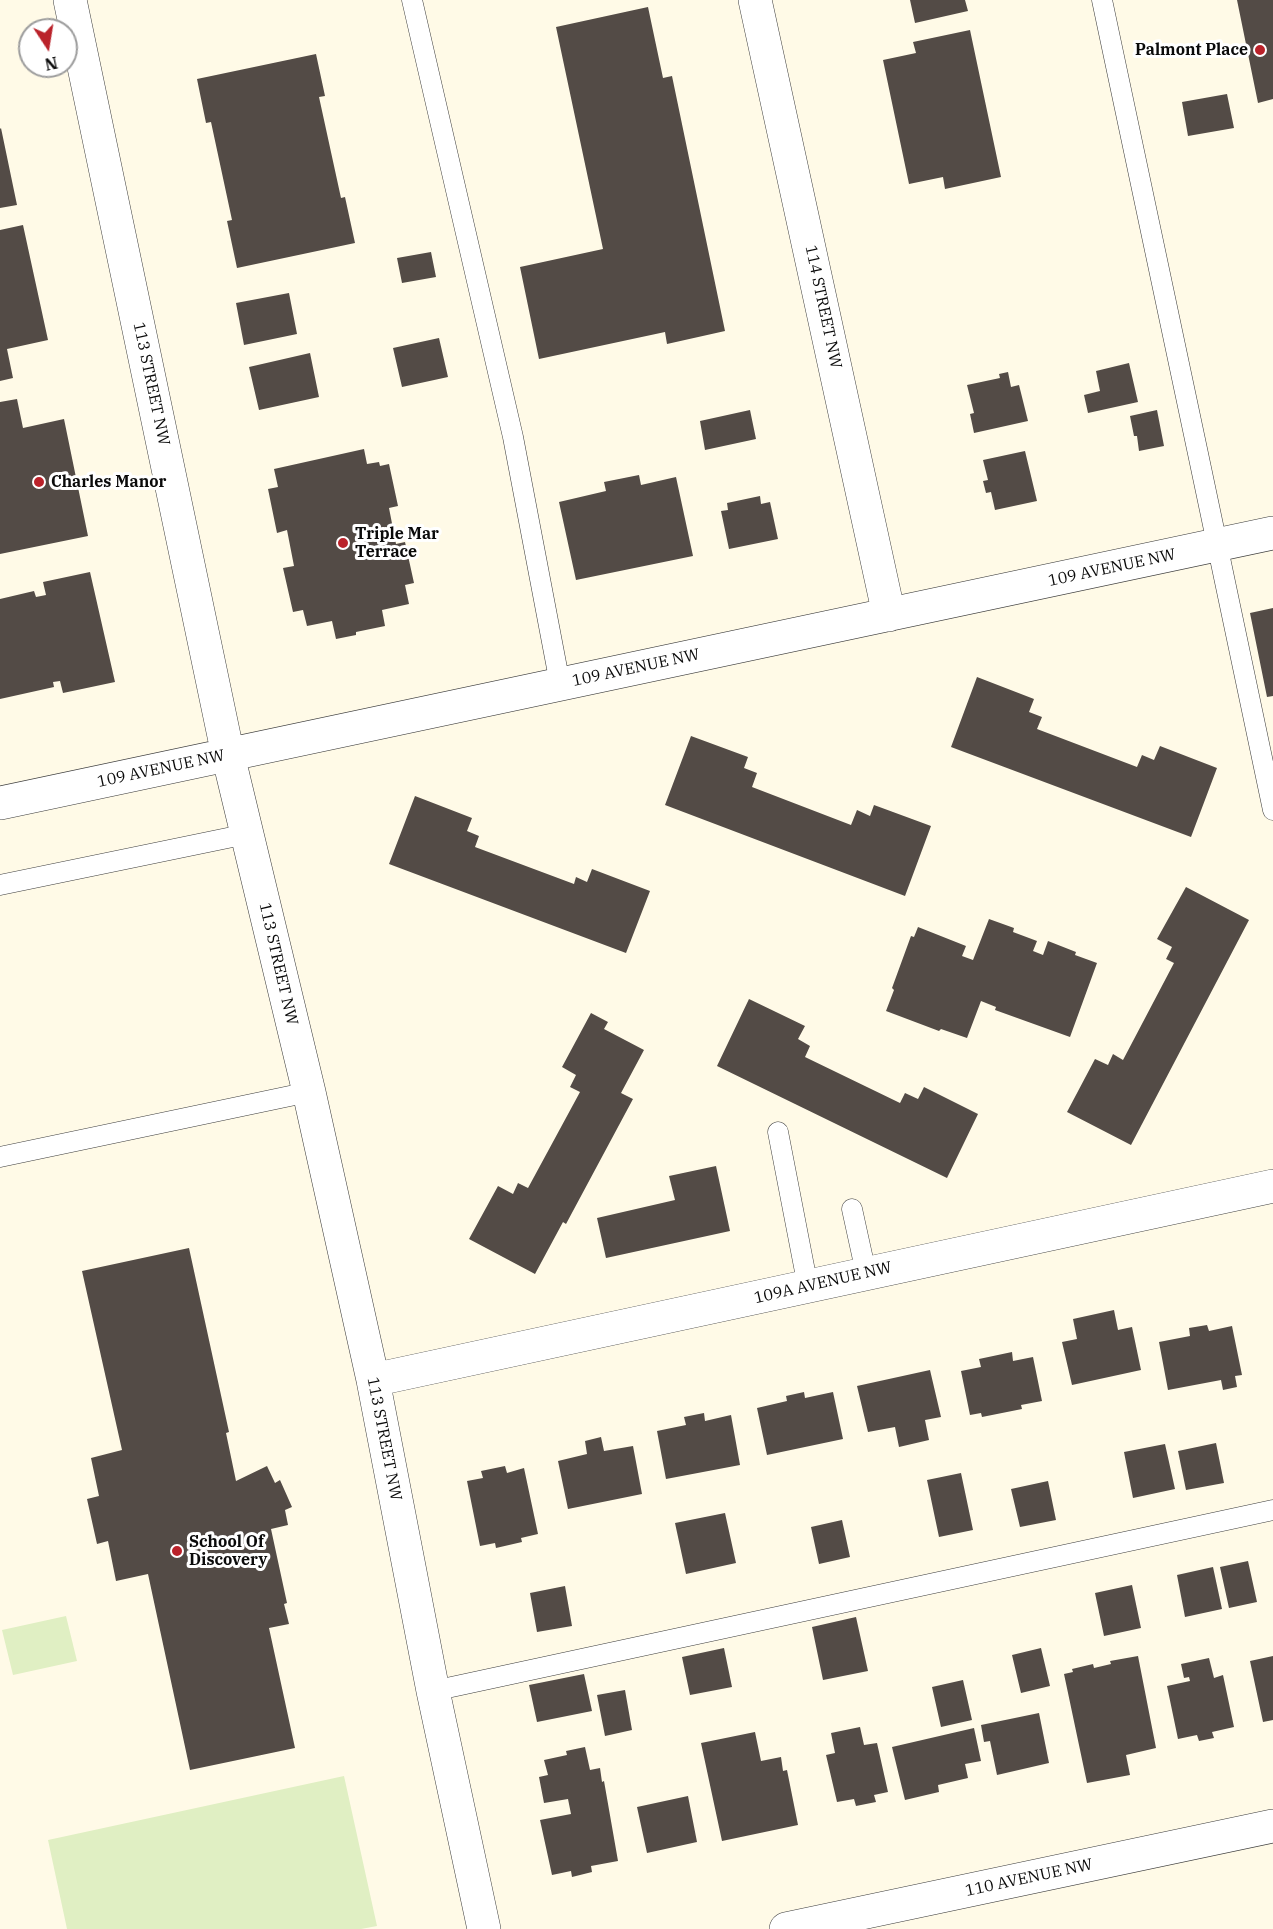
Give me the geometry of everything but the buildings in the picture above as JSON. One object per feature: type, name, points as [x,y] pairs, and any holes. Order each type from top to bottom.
[{"type":"street","name":"113 STREET NW","points":[[70,0],[228,755],[309,1092],[373,1380],[433,1691],[484,1929]]},
{"type":"street","name":"114 STREET NW","points":[[755,0],[889,615]]},
{"type":"street","name":"109 AVENUE NW","points":[[0,803],[1273,533]]},
{"type":"street","name":"109A AVENUE NW","points":[[373,1380],[1273,1186]]},
{"type":"street","name":"110 AVENUE NW","points":[[786,1929],[1273,1826]]},
{"type":"lane","points":[[412,0],[513,437],[560,684]]},
{"type":"lane","points":[[1102,0],[1273,810]]},
{"type":"lane","points":[[0,885],[247,834]]},
{"type":"lane","points":[[0,1157],[309,1092]]},
{"type":"lane","points":[[778,1132],[808,1287]]},
{"type":"lane","points":[[852,1209],[866,1273]]},
{"type":"lane","points":[[433,1691],[1273,1510]]},
{"type":"green space","points":[[66,1616],[77,1661],[13,1675],[2,1630]]},
{"type":"green space","points":[[344,1776],[377,1926],[361,1929],[67,1929],[48,1840]]},
{"type":"place","name":"Palmont Place","points":[[1260,50]]},
{"type":"place","name":"Charles Manor","points":[[39,482]]},
{"type":"place","name":"Triple Mar Terrace","points":[[343,543]]},
{"type":"place","name":"School Of Discovery","points":[[177,1551]]}]
